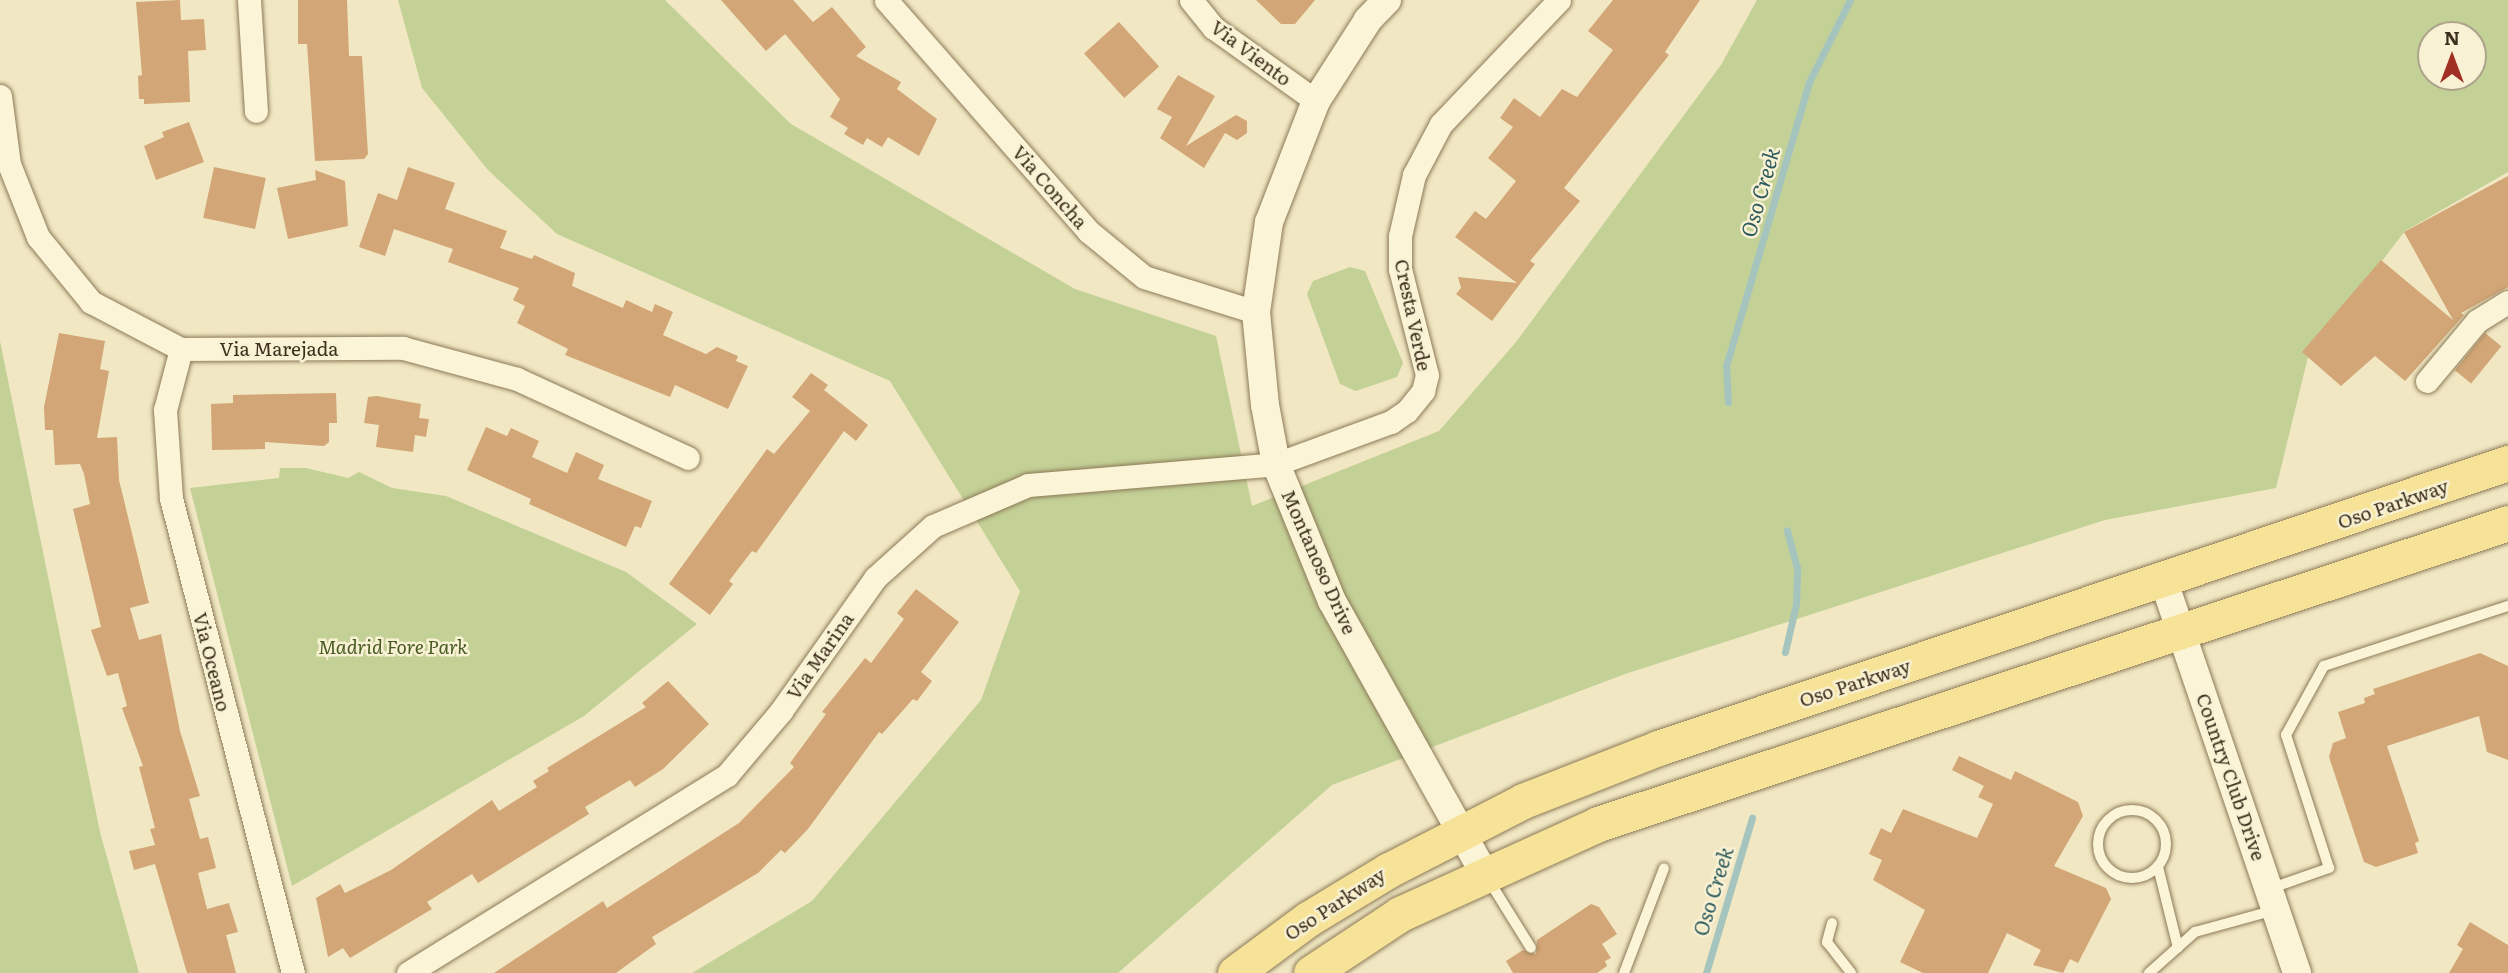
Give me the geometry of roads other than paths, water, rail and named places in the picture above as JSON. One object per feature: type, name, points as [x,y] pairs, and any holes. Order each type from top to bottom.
[{"type":"main road","name":"Oso Parkway","points":[[1235,973],[1308,919],[1462,830],[1657,748],[2164,582],[2508,463]]},
{"type":"main road","points":[[1311,973],[1400,914],[1484,873],[1598,824],[2508,523]]},
{"type":"street","points":[[249,0],[256,111]]},
{"type":"street","name":"Via Concha","points":[[886,0],[1088,231],[1144,277],[1256,312]]},
{"type":"street","name":"Via Viento","points":[[1191,0],[1214,29],[1316,101]]},
{"type":"street","name":"Montanoso Drive","points":[[1387,0],[1368,20],[1316,101],[1269,222],[1256,312],[1276,464],[1332,601],[1484,873]]},
{"type":"street","name":"Cresta Verde","points":[[1276,464],[1391,422],[1423,391],[1426,360],[1413,326],[1400,269],[1400,236],[1414,175],[1441,124],[1559,0]]},
{"type":"street","name":"Via Marejada","points":[[0,96],[9,164],[38,237],[91,302],[181,349],[403,348],[517,379],[688,458]]},
{"type":"street","points":[[2427,381],[2477,321],[2508,302]]},
{"type":"street","name":"Via Oceano","points":[[181,349],[165,410],[171,498],[293,973]]},
{"type":"street","name":"Via Marina","points":[[408,973],[727,775],[781,711],[875,578],[933,526],[1028,485],[1276,464]]},
{"type":"street","name":"Country Club Drive","points":[[2164,582],[2297,973]]},
{"type":"lane","points":[[2149,973],[2195,932],[2273,900],[2329,868],[2286,735],[2324,666],[2508,606]]},
{"type":"lane","points":[[2158,867],[2139,878],[2127,879],[2107,869],[2097,849],[2097,838],[2108,819],[2118,813],[2141,811],[2160,824],[2166,846],[2158,867],[2178,948]]},
{"type":"lane","points":[[1624,973],[1664,868]]},
{"type":"lane","points":[[1484,873],[1531,948]]},
{"type":"lane","points":[[1832,923],[1827,942],[1851,973]]},
{"type":"waterway","name":"Oso Creek","points":[[1728,402],[1726,366],[1809,82],[1850,0]]},
{"type":"waterway","name":"Oso Creek","points":[[1785,652],[1796,604],[1797,568],[1787,530]]},
{"type":"waterway","name":"Oso Creek","points":[[1706,973],[1752,818]]},
{"type":"park label","name":"Madrid Fore Park","points":[[393,647]]}]
